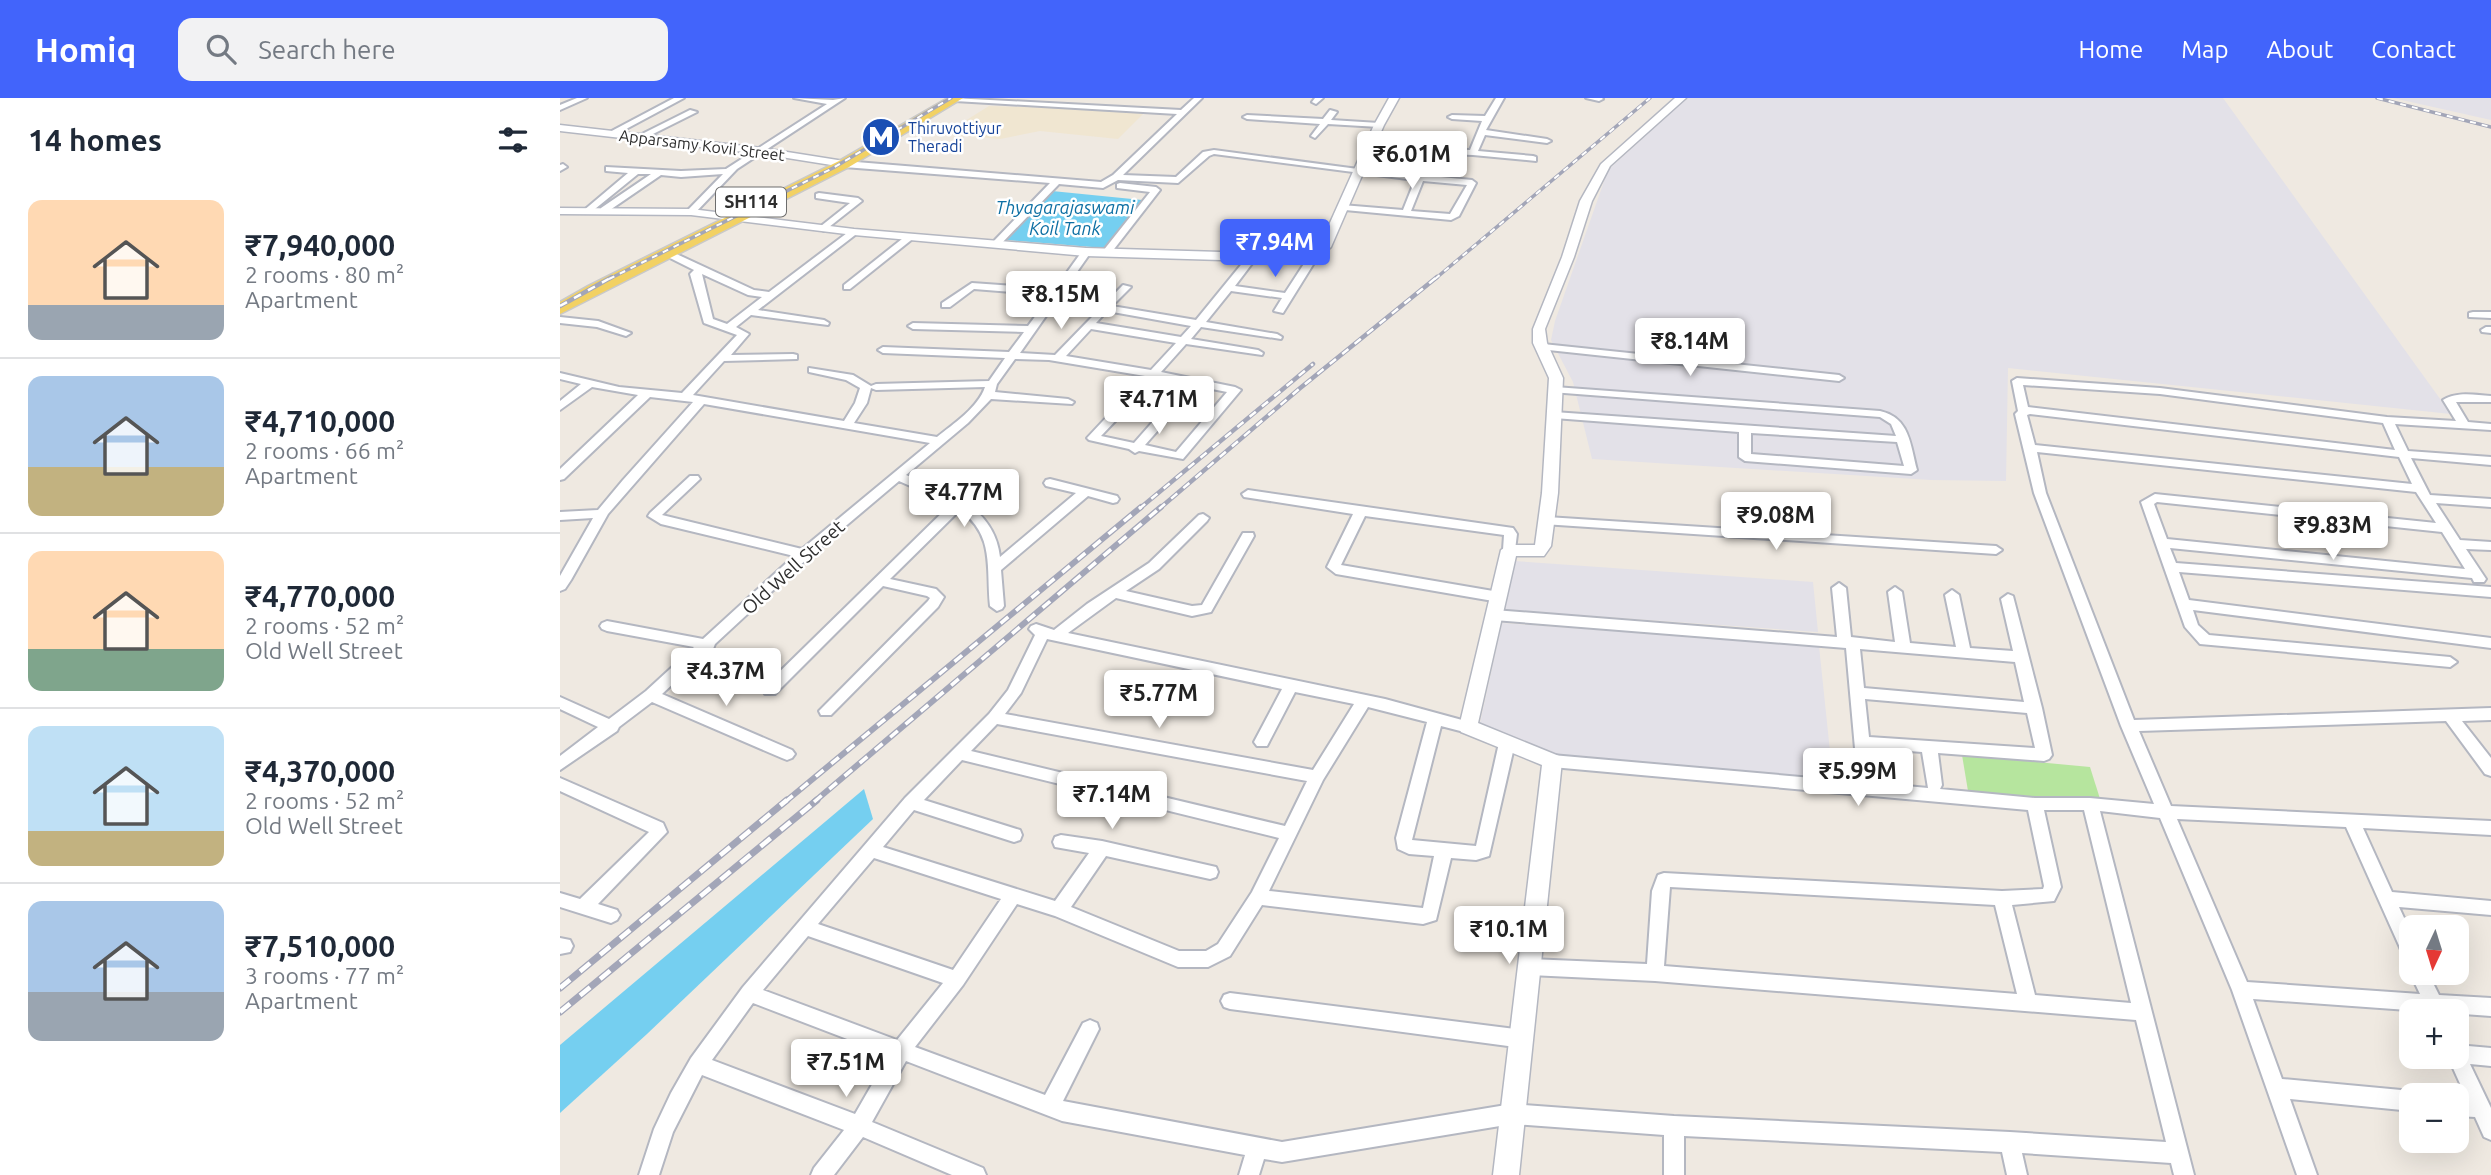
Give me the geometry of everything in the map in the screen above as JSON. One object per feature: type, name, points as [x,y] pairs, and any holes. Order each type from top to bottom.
[{"type":"main road","name":"SH114","points":[[560,293],[725,215],[936,98]]},
{"type":"main road","name":"SH114","points":[[560,309],[594,289],[741,218],[844,164],[956,98]]},
{"type":"street","points":[[560,107],[583,98]]},
{"type":"street","points":[[610,134],[680,98]]},
{"type":"street","points":[[798,98],[831,102]]},
{"type":"street","points":[[691,212],[733,169],[831,102],[841,98]]},
{"type":"street","points":[[956,98],[1181,112]]},
{"type":"street","points":[[1103,185],[1115,177],[1198,98]]},
{"type":"street","points":[[1279,311],[1314,255],[1325,247],[1379,125],[1394,98]]},
{"type":"street","points":[[1473,153],[1500,98]]},
{"type":"street","points":[[1590,98],[1600,99]]},
{"type":"street","points":[[1509,550],[1541,551],[1547,521],[1555,369],[1539,336],[1541,323],[1569,257],[1586,201],[1606,164],[1681,98]]},
{"type":"street","points":[[640,137],[693,112]]},
{"type":"street","points":[[1315,136],[1333,112]]},
{"type":"street","points":[[1247,117],[1379,125]]},
{"type":"street","points":[[1452,117],[1487,120]]},
{"type":"street","name":"Apparsamy Kovil Street","points":[[561,129],[762,151],[844,164]]},
{"type":"street","points":[[1481,132],[1547,141]]},
{"type":"street","points":[[1370,149],[1473,153],[1533,159]]},
{"type":"street","points":[[1115,177],[1167,180],[1183,178],[1206,154],[1214,152],[1358,172],[1472,183],[1454,216],[1345,207]]},
{"type":"street","points":[[844,164],[1156,190]]},
{"type":"street","points":[[609,169],[681,174],[733,169]]},
{"type":"street","points":[[587,211],[636,171]]},
{"type":"street","points":[[604,210],[659,173]]},
{"type":"street","points":[[1406,213],[1420,177]]},
{"type":"street","points":[[996,244],[1058,180]]},
{"type":"street","points":[[1108,251],[1167,180]]},
{"type":"street","points":[[819,196],[858,201],[824,228]]},
{"type":"street","points":[[560,211],[691,212],[855,232],[1086,252],[1252,257],[1314,255]]},
{"type":"street","points":[[727,329],[855,232]]},
{"type":"street","points":[[847,287],[910,237]]},
{"type":"street","name":"Old Well Street","points":[[560,764],[651,695],[804,554],[964,421],[990,389],[1086,252]]},
{"type":"street","points":[[667,253],[752,293],[772,296]]},
{"type":"street","points":[[883,350],[1058,358],[1150,374],[1235,390],[1179,456],[1135,449],[1093,438],[1150,374],[1200,325],[1252,257]]},
{"type":"street","points":[[685,397],[744,334],[708,321],[695,274],[701,270]]},
{"type":"street","points":[[947,305],[972,286],[1056,292]]},
{"type":"street","points":[[1058,358],[1126,287]]},
{"type":"street","points":[[1229,288],[1288,296]]},
{"type":"street","points":[[1105,308],[1277,337]]},
{"type":"street","points":[[749,313],[824,323]]},
{"type":"street","points":[[2473,315],[2491,315]]},
{"type":"street","points":[[560,320],[598,324],[626,333]]},
{"type":"street","points":[[1088,325],[1258,353]]},
{"type":"street","points":[[914,326],[1032,329]]},
{"type":"street","points":[[1543,348],[1839,378]]},
{"type":"street","points":[[721,358],[793,357]]},
{"type":"street","points":[[813,370],[849,377],[866,387],[848,424]]},
{"type":"street","points":[[560,376],[619,390],[685,397],[937,441]]},
{"type":"street","points":[[2307,1175],[2241,990],[2168,812],[2129,726],[2040,493],[2021,414],[2023,411],[2017,381],[2160,391],[2387,420],[2491,428]]},
{"type":"street","points":[[560,407],[591,382]]},
{"type":"street","points":[[1135,449],[1194,382]]},
{"type":"street","points":[[876,387],[990,389],[1068,402]]},
{"type":"street","points":[[1555,390],[1891,416],[1899,424],[1911,470],[1745,457],[1745,429]]},
{"type":"street","points":[[560,476],[647,393]]},
{"type":"street","points":[[2464,425],[2449,400],[2459,397],[2491,399]]},
{"type":"street","points":[[560,586],[576,565],[602,514],[701,400]]},
{"type":"street","points":[[2023,411],[2060,413],[2403,454],[2491,461]]},
{"type":"street","points":[[1553,415],[1891,440],[1902,438]]},
{"type":"street","points":[[2387,420],[2423,494],[2490,593]]},
{"type":"street","points":[[2030,448],[2491,503]]},
{"type":"street","points":[[897,477],[959,503],[977,517],[991,541],[997,606]]},
{"type":"street","points":[[694,479],[654,516],[661,520],[804,554]]},
{"type":"street","points":[[1050,483],[1084,494],[1112,499]]},
{"type":"street","points":[[995,568],[1084,494]]},
{"type":"street","points":[[1248,494],[1511,532],[1499,597],[1468,727]]},
{"type":"street","points":[[2446,528],[2149,499],[2147,502],[2192,627],[2205,640],[2450,662]]},
{"type":"street","points":[[770,690],[959,503]]},
{"type":"street","points":[[1361,511],[1334,567],[1337,570],[1499,597]]},
{"type":"street","points":[[560,516],[602,514]]},
{"type":"street","points":[[649,1175],[664,1129],[698,1064],[749,993],[911,803],[994,718],[1014,693],[1045,633],[1116,593],[1173,550],[1203,518]]},
{"type":"street","points":[[1547,521],[1996,550]]},
{"type":"street","points":[[1116,593],[1192,611],[1206,609],[1248,536]]},
{"type":"street","points":[[2163,543],[2476,574]]},
{"type":"street","points":[[2456,544],[2491,546]]},
{"type":"street","points":[[560,564],[576,565]]},
{"type":"street","points":[[2171,567],[2490,593]]},
{"type":"street","points":[[826,711],[937,597],[931,592],[879,581]]},
{"type":"street","points":[[1839,587],[1857,693],[1867,790]]},
{"type":"street","points":[[1895,592],[1903,646]]},
{"type":"street","points":[[1952,595],[1964,652]]},
{"type":"street","points":[[1863,741],[2043,756],[2045,752],[2008,598]]},
{"type":"street","points":[[2184,604],[2491,643]]},
{"type":"street","points":[[1494,615],[2022,657]]},
{"type":"street","points":[[607,626],[708,645]]},
{"type":"street","points":[[1045,633],[1364,701],[1468,727],[1552,761],[2035,804],[2090,804],[2168,812],[2491,828]]},
{"type":"street","points":[[1262,742],[1291,686]]},
{"type":"street","points":[[1857,693],[2035,708]]},
{"type":"street","points":[[651,695],[787,754]]},
{"type":"street","points":[[871,850],[1059,910],[1178,959],[1208,959],[1224,950],[1258,897],[1317,777],[1364,701]]},
{"type":"street","points":[[560,703],[612,727]]},
{"type":"street","points":[[2129,726],[2449,713],[2491,714]]},
{"type":"street","points":[[2449,713],[2490,769]]},
{"type":"street","points":[[994,718],[1317,777]]},
{"type":"street","points":[[1435,719],[1404,844],[1409,847],[1476,853],[1483,851],[1507,743]]},
{"type":"street","points":[[1928,747],[1934,785]]},
{"type":"street","points":[[960,754],[1288,834]]},
{"type":"street","points":[[1506,1175],[1552,761]]},
{"type":"street","points":[[560,784],[657,828],[659,832],[583,907]]},
{"type":"street","points":[[911,803],[1014,835]]},
{"type":"street","points":[[1655,973],[1660,891],[1664,880],[2002,898],[2048,896],[2053,887],[2035,804]]},
{"type":"street","points":[[2090,804],[2184,1175]]},
{"type":"street","points":[[2351,820],[2399,926]]},
{"type":"street","points":[[1061,842],[1102,848],[1210,872]]},
{"type":"street","points":[[1059,910],[1102,848]]},
{"type":"street","points":[[1258,897],[1430,915],[1444,850]]},
{"type":"street","points":[[821,1175],[859,1126],[902,1049],[957,979],[1012,897]]},
{"type":"street","points":[[2002,898],[2028,1002]]},
{"type":"street","points":[[560,900],[611,915]]},
{"type":"street","points":[[2387,900],[2491,908]]},
{"type":"street","points":[[806,928],[957,979]]},
{"type":"street","points":[[1530,967],[1655,973],[2141,1012]]},
{"type":"street","points":[[2241,990],[2399,1004]]},
{"type":"street","points":[[749,993],[1062,1111],[1282,1152],[1512,1114],[1674,1126],[2179,1153]]},
{"type":"street","points":[[1230,1001],[1523,1039]]},
{"type":"street","points":[[2469,1007],[2491,1007]]},
{"type":"street","points":[[1050,1106],[1090,1029]]},
{"type":"street","points":[[2469,1056],[2491,1057]]},
{"type":"street","points":[[698,1064],[859,1126],[976,1175]]},
{"type":"street","points":[[2463,1069],[2491,1130]]},
{"type":"street","points":[[2276,1088],[2399,1100]]},
{"type":"street","points":[[2469,1107],[2480,1108]]},
{"type":"street","points":[[1674,1126],[1674,1175]]},
{"type":"street","points":[[2010,1142],[2017,1175]]},
{"type":"street","points":[[1248,1175],[1257,1147]]},
{"type":"shaded area","points":[[1687,98],[2223,98],[2451,414],[2008,368],[2006,481],[1931,480],[1592,459],[1573,382],[1551,340],[1555,321],[1608,170]]},
{"type":"shaded area","points":[[2393,98],[2491,98],[2491,120]]},
{"type":"shaded area","points":[[989,106],[1146,111],[1118,139],[1040,131],[1000,139],[944,134]]},
{"type":"shaded area","points":[[1514,561],[1813,582],[1818,632],[1505,610]]},
{"type":"shaded area","points":[[1502,623],[1819,646],[1833,780],[1558,755],[1480,723]]},
{"type":"green space","points":[[1962,755],[2090,767],[2101,802],[1968,791]]},
{"type":"water","name":"Thyagarajaswami Koil Tank","points":[[1052,191],[1142,200],[1104,248],[1007,240]]},
{"type":"water","points":[[864,789],[873,819],[560,1113],[560,1045]]},
{"type":"railway","points":[[609,279],[833,168],[951,98]]},
{"type":"railway","points":[[1435,279],[1650,98]]},
{"type":"railway","points":[[2377,98],[2491,127]]},
{"type":"railway","points":[[560,306],[612,277]]},
{"type":"railway","points":[[1159,509],[1299,389],[1437,277]]},
{"type":"railway","points":[[1139,509],[1313,364]]},
{"type":"railway","points":[[785,802],[1141,507]]},
{"type":"railway","points":[[814,802],[1161,507]]},
{"type":"railway","points":[[560,988],[787,800]]},
{"type":"railway","points":[[560,1012],[817,800]]},
{"type":"place","name":"Thiruvottiyur Theradi","points":[[881,137]]}]
